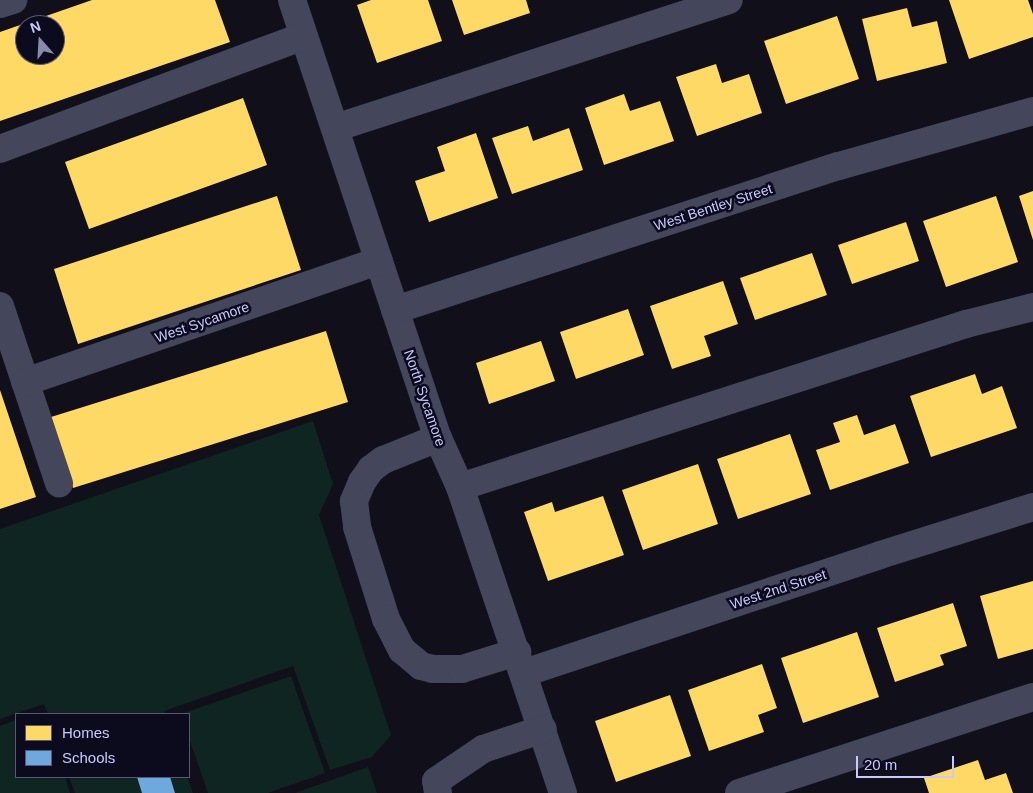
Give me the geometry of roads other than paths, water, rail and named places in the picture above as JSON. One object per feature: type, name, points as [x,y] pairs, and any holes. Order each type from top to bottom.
[{"type":"street","points":[[0,4],[13,0]]},
{"type":"street","name":"North Sycamore","points":[[292,0],[438,438],[460,487],[521,662],[563,793]]},
{"type":"street","points":[[335,128],[729,0]]},
{"type":"street","points":[[0,149],[304,36]]},
{"type":"street","name":"West Bentley Street","points":[[395,310],[839,166],[1033,111]]},
{"type":"street","name":"West Sycamore","points":[[25,382],[379,261]]},
{"type":"street","points":[[0,306],[58,483]]},
{"type":"street","points":[[460,487],[966,324],[1033,307]]},
{"type":"street","name":"West 2nd Street","points":[[438,438],[383,460],[372,469],[362,482],[354,501],[357,527],[386,619],[402,650],[421,666],[433,669],[462,669],[521,662],[1033,508]]},
{"type":"street","points":[[739,793],[1033,697]]},
{"type":"street","points":[[438,793],[436,781],[483,749],[543,729]]}]
